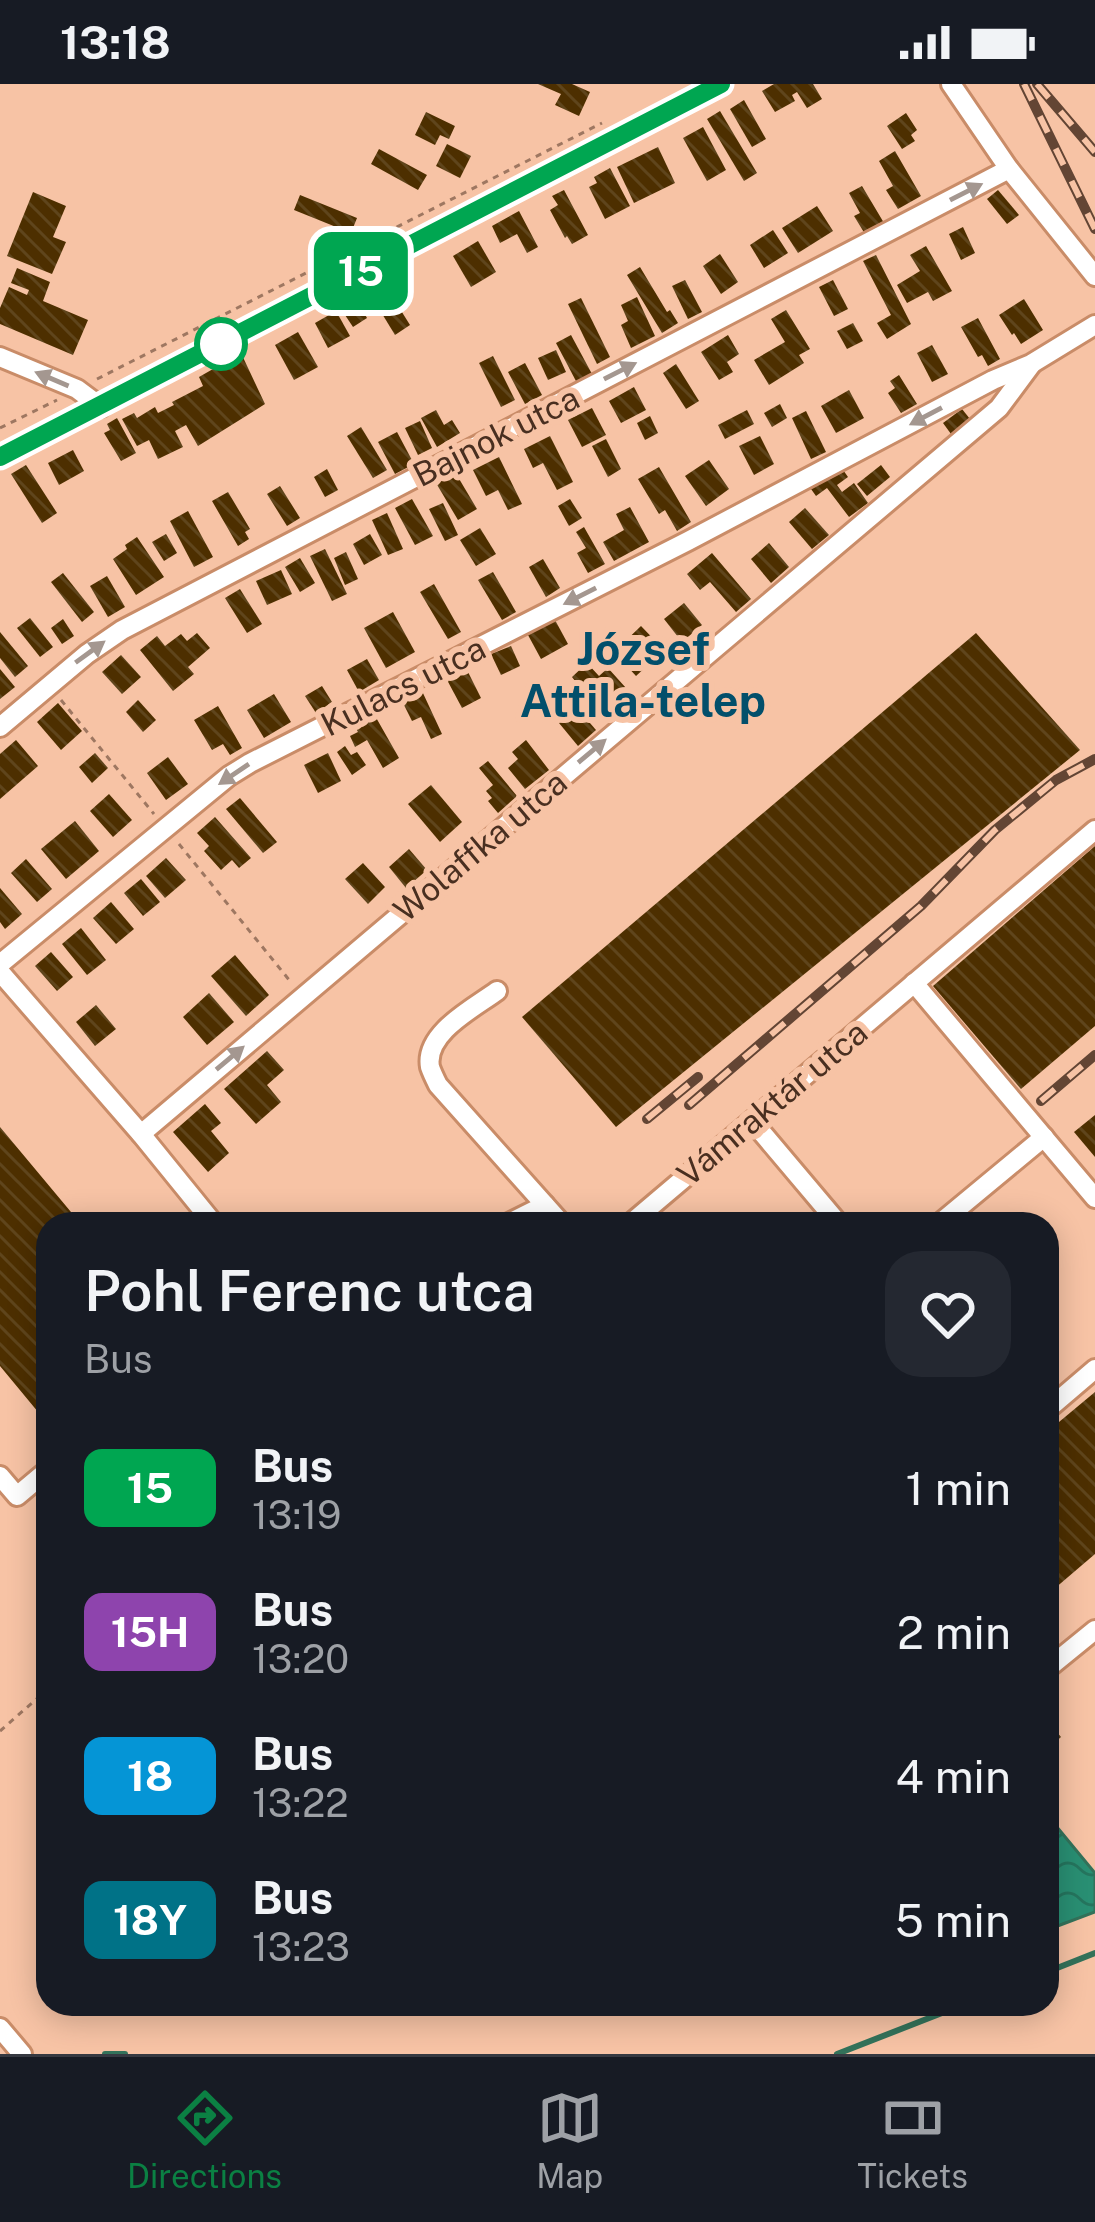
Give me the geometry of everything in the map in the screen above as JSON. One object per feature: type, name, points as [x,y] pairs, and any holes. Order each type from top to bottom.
[{"type":"street","points":[[0,457],[720,84]]},
{"type":"street","points":[[951,84],[1009,170],[1095,276]]},
{"type":"street","name":"Bajnok utca","points":[[0,727],[122,630],[1009,170]]},
{"type":"street","name":"Kulacs utca","points":[[0,968],[250,763],[688,542],[1095,326]]},
{"type":"street","points":[[0,357],[77,389],[100,407]]},
{"type":"street","name":"Wolaffka utca","points":[[141,1134],[999,408],[1031,364]]},
{"type":"street","name":"Vámraktár utca","points":[[644,1212],[1095,830]]},
{"type":"street","points":[[0,968],[204,1212]]},
{"type":"street","points":[[914,983],[1095,1198]]},
{"type":"street","points":[[496,991],[443,1033],[431,1050],[430,1068],[438,1085],[551,1212]]},
{"type":"street","points":[[752,1122],[829,1212]]},
{"type":"street","points":[[953,1212],[1044,1137]]},
{"type":"street","points":[[531,1212],[545,1205]]},
{"type":"street","points":[[1059,1400],[1095,1369]]},
{"type":"street","points":[[0,1476],[16,1496],[36,1480]]},
{"type":"street","points":[[1059,1660],[1095,1630]]},
{"type":"street","points":[[0,2028],[22,2054]]},
{"type":"path","points":[[0,428],[617,116]]},
{"type":"path","points":[[0,1731],[36,1700]]},
{"type":"water","points":[[1059,1830],[1095,1873],[1095,1912],[1059,1926]]},
{"type":"building","points":[[538,84],[572,84],[590,92],[579,116],[555,105],[561,94]]},
{"type":"building","points":[[774,84],[813,84],[822,99],[807,108],[797,92],[792,95],[795,101],[775,112],[762,91]]},
{"type":"building","points":[[744,100],[766,139],[752,147],[730,109]]},
{"type":"building","points":[[720,111],[757,173],[744,181],[707,119]]},
{"type":"building","points":[[426,112],[455,126],[449,139],[440,135],[435,145],[415,135]]},
{"type":"building","points":[[906,113],[917,130],[911,135],[915,141],[902,149],[887,126]]},
{"type":"building","points":[[703,127],[726,170],[707,181],[683,138]]},
{"type":"building","points":[[447,144],[471,156],[460,178],[436,166]]},
{"type":"building","points":[[658,147],[675,183],[634,203],[617,167]]},
{"type":"building","points":[[379,149],[427,175],[418,190],[371,164]]},
{"type":"building","points":[[895,151],[921,196],[898,209],[886,190],[893,186],[879,161]]},
{"type":"building","points":[[610,168],[630,206],[605,219],[589,187],[597,183],[594,177]]},
{"type":"building","points":[[862,186],[884,223],[865,234],[854,216],[860,213],[849,193]]},
{"type":"building","points":[[564,190],[588,235],[572,244],[550,210],[558,205],[552,196]]},
{"type":"building","points":[[998,190],[1019,215],[1007,224],[987,199]]},
{"type":"building","points":[[33,192],[66,206],[53,237],[66,242],[52,274],[7,256]]},
{"type":"building","points":[[300,195],[357,218],[351,233],[294,210]]},
{"type":"building","points":[[817,206],[833,231],[798,253],[782,228]]},
{"type":"building","points":[[519,211],[538,247],[527,253],[517,234],[500,243],[492,226]]},
{"type":"building","points":[[963,227],[975,253],[961,260],[949,234]]},
{"type":"building","points":[[773,230],[788,253],[764,268],[750,245]]},
{"type":"building","points":[[478,241],[496,272],[471,287],[453,256]]},
{"type":"building","points":[[926,246],[952,291],[933,301],[928,292],[907,303],[897,285],[920,271],[910,255]]},
{"type":"building","points":[[720,254],[738,282],[721,294],[703,266]]},
{"type":"building","points":[[876,255],[911,324],[887,339],[877,323],[891,315],[863,261]]},
{"type":"building","points":[[640,267],[678,323],[662,333],[627,275]]},
{"type":"building","points":[[17,268],[50,282],[43,301],[88,320],[73,355],[0,324],[0,308],[9,287],[27,295],[29,290],[11,283]]},
{"type":"building","points":[[382,280],[410,325],[395,335],[367,289]]},
{"type":"building","points":[[685,280],[702,312],[688,319],[672,286]]},
{"type":"building","points":[[833,280],[848,309],[834,316],[819,287]]},
{"type":"building","points":[[637,297],[655,336],[631,348],[621,325],[628,321],[621,305]]},
{"type":"building","points":[[581,298],[610,357],[597,364],[568,304]]},
{"type":"building","points":[[1024,299],[1043,330],[1021,344],[999,315]]},
{"type":"building","points":[[360,306],[367,318],[353,327],[345,315]]},
{"type":"building","points":[[786,310],[810,349],[799,355],[804,363],[769,385],[754,360],[785,342],[771,319]]},
{"type":"building","points":[[336,311],[350,336],[328,348],[315,323]]},
{"type":"building","points":[[978,318],[1000,359],[988,366],[961,327]]},
{"type":"building","points":[[853,323],[863,341],[847,349],[837,331]]},
{"type":"building","points":[[298,332],[318,367],[294,380],[275,345]]},
{"type":"building","points":[[571,335],[592,374],[577,383],[556,343]]},
{"type":"building","points":[[728,335],[739,354],[727,362],[733,372],[719,380],[701,352]]},
{"type":"building","points":[[932,345],[948,374],[932,382],[917,353]]},
{"type":"building","points":[[556,350],[566,372],[548,380],[538,358]]},
{"type":"building","points":[[241,353],[265,404],[198,446],[186,425],[175,431],[183,447],[158,459],[149,440],[137,446],[122,419],[174,405],[172,402],[203,386],[199,377]]},
{"type":"building","points":[[493,356],[515,400],[501,407],[479,363]]},
{"type":"building","points":[[525,363],[542,395],[525,404],[508,372]]},
{"type":"building","points":[[676,364],[699,401],[686,409],[663,373]]},
{"type":"building","points":[[899,375],[917,404],[901,413],[888,393],[895,388],[890,381]]},
{"type":"building","points":[[634,387],[646,410],[621,423],[609,401]]},
{"type":"building","points":[[849,390],[864,418],[836,433],[821,406]]},
{"type":"building","points":[[780,404],[787,418],[772,427],[764,413]]},
{"type":"building","points":[[592,408],[606,435],[582,447],[568,420]]},
{"type":"building","points":[[962,409],[970,419],[951,434],[943,423]]},
{"type":"building","points":[[436,410],[444,425],[452,420],[460,433],[437,447],[421,418]]},
{"type":"building","points":[[747,410],[754,424],[725,439],[718,425]]},
{"type":"building","points":[[806,411],[826,452],[811,459],[792,418]]},
{"type":"building","points":[[650,416],[658,433],[645,440],[637,423]]},
{"type":"building","points":[[117,418],[136,453],[121,461],[104,433],[110,430],[107,424]]},
{"type":"building","points":[[420,421],[432,448],[418,455],[405,428]]},
{"type":"building","points":[[361,427],[387,470],[373,478],[347,436]]},
{"type":"building","points":[[397,432],[414,464],[395,474],[378,442]]},
{"type":"building","points":[[550,436],[573,482],[557,490],[543,463],[533,468],[524,449]]},
{"type":"building","points":[[760,436],[774,464],[754,475],[739,446]]},
{"type":"building","points":[[606,439],[621,469],[608,477],[592,446]]},
{"type":"building","points":[[73,450],[84,471],[59,485],[48,463]]},
{"type":"building","points":[[499,457],[522,504],[508,510],[498,490],[486,496],[473,470]]},
{"type":"building","points":[[709,460],[729,489],[706,506],[685,476]]},
{"type":"building","points":[[26,465],[57,513],[42,523],[11,474]]},
{"type":"building","points":[[881,465],[890,477],[867,496],[857,484]]},
{"type":"building","points":[[659,467],[691,522],[677,531],[665,510],[659,514],[638,479]]},
{"type":"building","points":[[841,467],[848,477],[837,485],[842,492],[854,483],[868,503],[849,517],[827,488],[816,496],[811,489]]},
{"type":"building","points":[[327,469],[338,490],[325,497],[314,477]]},
{"type":"building","points":[[455,472],[477,509],[458,520],[436,483]]},
{"type":"building","points":[[280,486],[300,518],[287,526],[267,494]]},
{"type":"building","points":[[228,492],[250,529],[245,532],[249,539],[238,546],[212,501]]},
{"type":"building","points":[[412,499],[433,536],[415,545],[395,508]]},
{"type":"building","points":[[570,499],[582,518],[569,526],[558,506]]},
{"type":"building","points":[[443,503],[458,535],[445,541],[429,509]]},
{"type":"building","points":[[630,507],[649,542],[614,561],[603,542],[624,530],[616,514]]},
{"type":"building","points":[[805,508],[829,535],[812,549],[789,522]]},
{"type":"building","points":[[188,511],[213,557],[194,567],[170,521]]},
{"type":"building","points":[[387,513],[403,549],[388,555],[372,520]]},
{"type":"building","points":[[584,527],[605,564],[588,573],[577,553],[586,548],[576,532]]},
{"type":"building","points":[[480,528],[496,554],[476,566],[460,540]]},
{"type":"building","points":[[166,534],[177,553],[164,561],[152,542]]},
{"type":"building","points":[[370,534],[382,555],[364,565],[353,544]]},
{"type":"building","points":[[137,537],[164,577],[136,595],[113,559]]},
{"type":"building","points":[[769,543],[789,567],[771,583],[751,559]]},
{"type":"building","points":[[325,549],[347,594],[332,601],[310,556]]},
{"type":"building","points":[[346,552],[358,579],[345,585],[334,558]]},
{"type":"building","points":[[712,553],[751,599],[736,612],[710,582],[700,590],[687,574]]},
{"type":"building","points":[[300,558],[315,583],[300,592],[285,567]]},
{"type":"building","points":[[543,559],[560,588],[546,597],[529,567]]},
{"type":"building","points":[[281,570],[292,594],[267,605],[256,581]]},
{"type":"building","points":[[493,572],[516,612],[502,620],[478,580]]},
{"type":"building","points":[[63,573],[94,612],[82,622],[51,582]]},
{"type":"building","points":[[107,576],[125,607],[108,617],[90,586]]},
{"type":"building","points":[[434,584],[461,632],[448,639],[420,592]]},
{"type":"building","points":[[240,589],[262,624],[247,633],[225,598]]},
{"type":"building","points":[[684,603],[702,625],[682,642],[664,619]]},
{"type":"building","points":[[393,612],[415,652],[386,668],[364,628]]},
{"type":"building","points":[[30,618],[53,647],[40,657],[17,628]]},
{"type":"building","points":[[63,619],[74,636],[62,644],[51,628]]},
{"type":"building","points":[[555,620],[568,644],[541,659],[528,635]]},
{"type":"building","points":[[641,626],[667,653],[636,676],[614,652]]},
{"type":"building","points":[[0,632],[28,666],[15,677],[0,658]]},
{"type":"building","points":[[197,633],[210,648],[188,667],[194,674],[173,691],[140,650],[157,636],[165,646],[181,634],[187,641]]},
{"type":"building","points":[[976,633],[1080,750],[616,1127],[522,1017]]},
{"type":"building","points":[[511,646],[520,666],[501,675],[491,654]]},
{"type":"building","points":[[121,655],[141,677],[122,694],[102,672]]},
{"type":"building","points":[[367,659],[379,680],[359,692],[347,670]]},
{"type":"building","points":[[587,663],[599,676],[608,668],[626,688],[599,712],[572,677]]},
{"type":"building","points":[[466,668],[481,698],[462,708],[446,678]]},
{"type":"building","points":[[0,669],[15,687],[0,699]]},
{"type":"building","points":[[322,686],[332,702],[316,713],[305,696]]},
{"type":"building","points":[[422,691],[442,734],[431,739],[421,717],[412,721],[402,701]]},
{"type":"building","points":[[274,694],[291,722],[264,738],[247,710]]},
{"type":"building","points":[[138,700],[156,720],[143,732],[126,712]]},
{"type":"building","points":[[58,703],[82,731],[61,750],[37,722]]},
{"type":"building","points":[[218,706],[242,748],[230,755],[223,744],[212,750],[194,720]]},
{"type":"building","points":[[577,708],[596,730],[578,746],[559,723]]},
{"type":"building","points":[[374,714],[399,758],[383,768],[367,740],[355,747],[350,736],[358,732],[354,725]]},
{"type":"building","points":[[16,740],[38,766],[0,799],[0,754]]},
{"type":"building","points":[[526,740],[549,770],[525,789],[508,768],[518,759],[512,752]]},
{"type":"building","points":[[345,746],[351,755],[357,752],[366,765],[352,775],[337,752]]},
{"type":"building","points":[[95,753],[108,768],[92,783],[79,767]]},
{"type":"building","points":[[328,753],[341,781],[318,793],[304,765]]},
{"type":"building","points":[[168,757],[188,784],[166,800],[147,773]]},
{"type":"building","points":[[488,761],[517,796],[498,813],[486,791],[493,785],[479,768]]},
{"type":"building","points":[[431,785],[462,822],[440,842],[408,804]]},
{"type":"building","points":[[109,794],[132,820],[113,837],[90,811]]},
{"type":"building","points":[[240,798],[277,842],[263,853],[226,809]]},
{"type":"building","points":[[215,817],[251,858],[239,868],[232,860],[221,870],[204,851],[209,846],[197,833]]},
{"type":"building","points":[[75,821],[99,851],[66,879],[41,849]]},
{"type":"building","points":[[1095,846],[1095,1026],[1021,1089],[933,986]]},
{"type":"building","points":[[409,849],[427,870],[406,888],[389,867]]},
{"type":"building","points":[[166,858],[186,880],[165,898],[146,876]]},
{"type":"building","points":[[26,859],[52,889],[37,902],[11,873]]},
{"type":"building","points":[[363,863],[385,887],[368,904],[345,879]]},
{"type":"building","points":[[141,879],[160,902],[143,916],[124,893]]},
{"type":"building","points":[[0,888],[22,914],[5,929],[0,922]]},
{"type":"building","points":[[111,902],[134,929],[116,944],[93,918]]},
{"type":"building","points":[[81,928],[106,960],[87,975],[62,944]]},
{"type":"building","points":[[51,952],[73,977],[57,991],[35,966]]},
{"type":"building","points":[[235,955],[269,995],[246,1016],[211,976]]},
{"type":"building","points":[[209,993],[234,1022],[207,1045],[183,1017]]},
{"type":"building","points":[[96,1005],[116,1029],[95,1046],[76,1022]]},
{"type":"building","points":[[267,1051],[284,1070],[267,1085],[281,1102],[256,1124],[224,1089]]},
{"type":"building","points":[[205,1104],[221,1123],[211,1131],[229,1153],[208,1172],[173,1132]]},
{"type":"building","points":[[1095,1115],[1095,1157],[1074,1132]]},
{"type":"building","points":[[0,1127],[71,1212],[36,1212],[36,1410],[0,1366]]},
{"type":"building","points":[[1095,1392],[1095,1554],[1059,1585],[1059,1422]]},
{"type":"waterway","points":[[1059,1967],[1095,1953]]},
{"type":"waterway","points":[[837,2054],[934,2016]]},
{"type":"waterway","points":[[105,2054],[125,2054]]},
{"type":"railway","points":[[1024,84],[1095,229]]},
{"type":"railway","points":[[1037,84],[1095,152]]},
{"type":"railway","points":[[689,1105],[921,906],[995,830],[1056,780],[1095,759]]},
{"type":"railway","points":[[1041,1101],[1095,1055]]},
{"type":"railway","points":[[647,1119],[698,1077]]},
{"type":"bus line","name":"15","points":[[0,457],[721,84]]},
{"type":"district","name":"József Attila-telep","points":[[643,675]]}]
